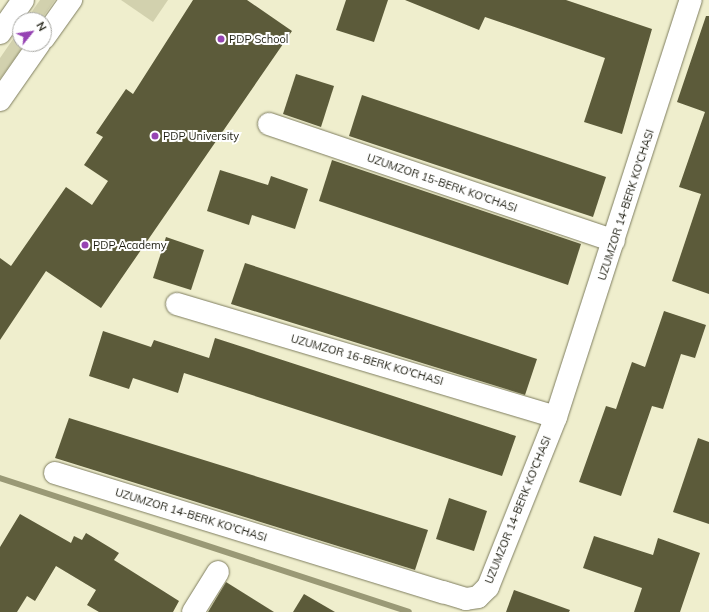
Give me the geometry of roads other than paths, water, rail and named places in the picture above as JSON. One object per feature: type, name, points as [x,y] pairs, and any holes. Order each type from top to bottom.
[{"type":"street","points":[[0,32],[23,0]]},
{"type":"street","points":[[52,26],[70,0]]},
{"type":"street","points":[[691,0],[709,4]]},
{"type":"street","name":"UZUMZOR 14-BERK KO'CHASI","points":[[55,474],[466,599],[478,597],[488,588],[556,417],[691,0]]},
{"type":"street","points":[[0,100],[34,52]]},
{"type":"street","name":"UZUMZOR 15-BERK KO'CHASI","points":[[269,124],[614,241]]},
{"type":"street","name":"UZUMZOR 16-BERK KO'CHASI","points":[[177,304],[556,417]]},
{"type":"street","points":[[193,612],[218,572]]},
{"type":"waterway","points":[[0,478],[409,612]]},
{"type":"place","name":"PDP School","points":[[221,39]]},
{"type":"place","name":"PDP University","points":[[155,136]]},
{"type":"place","name":"PDP Academy","points":[[85,245]]}]
